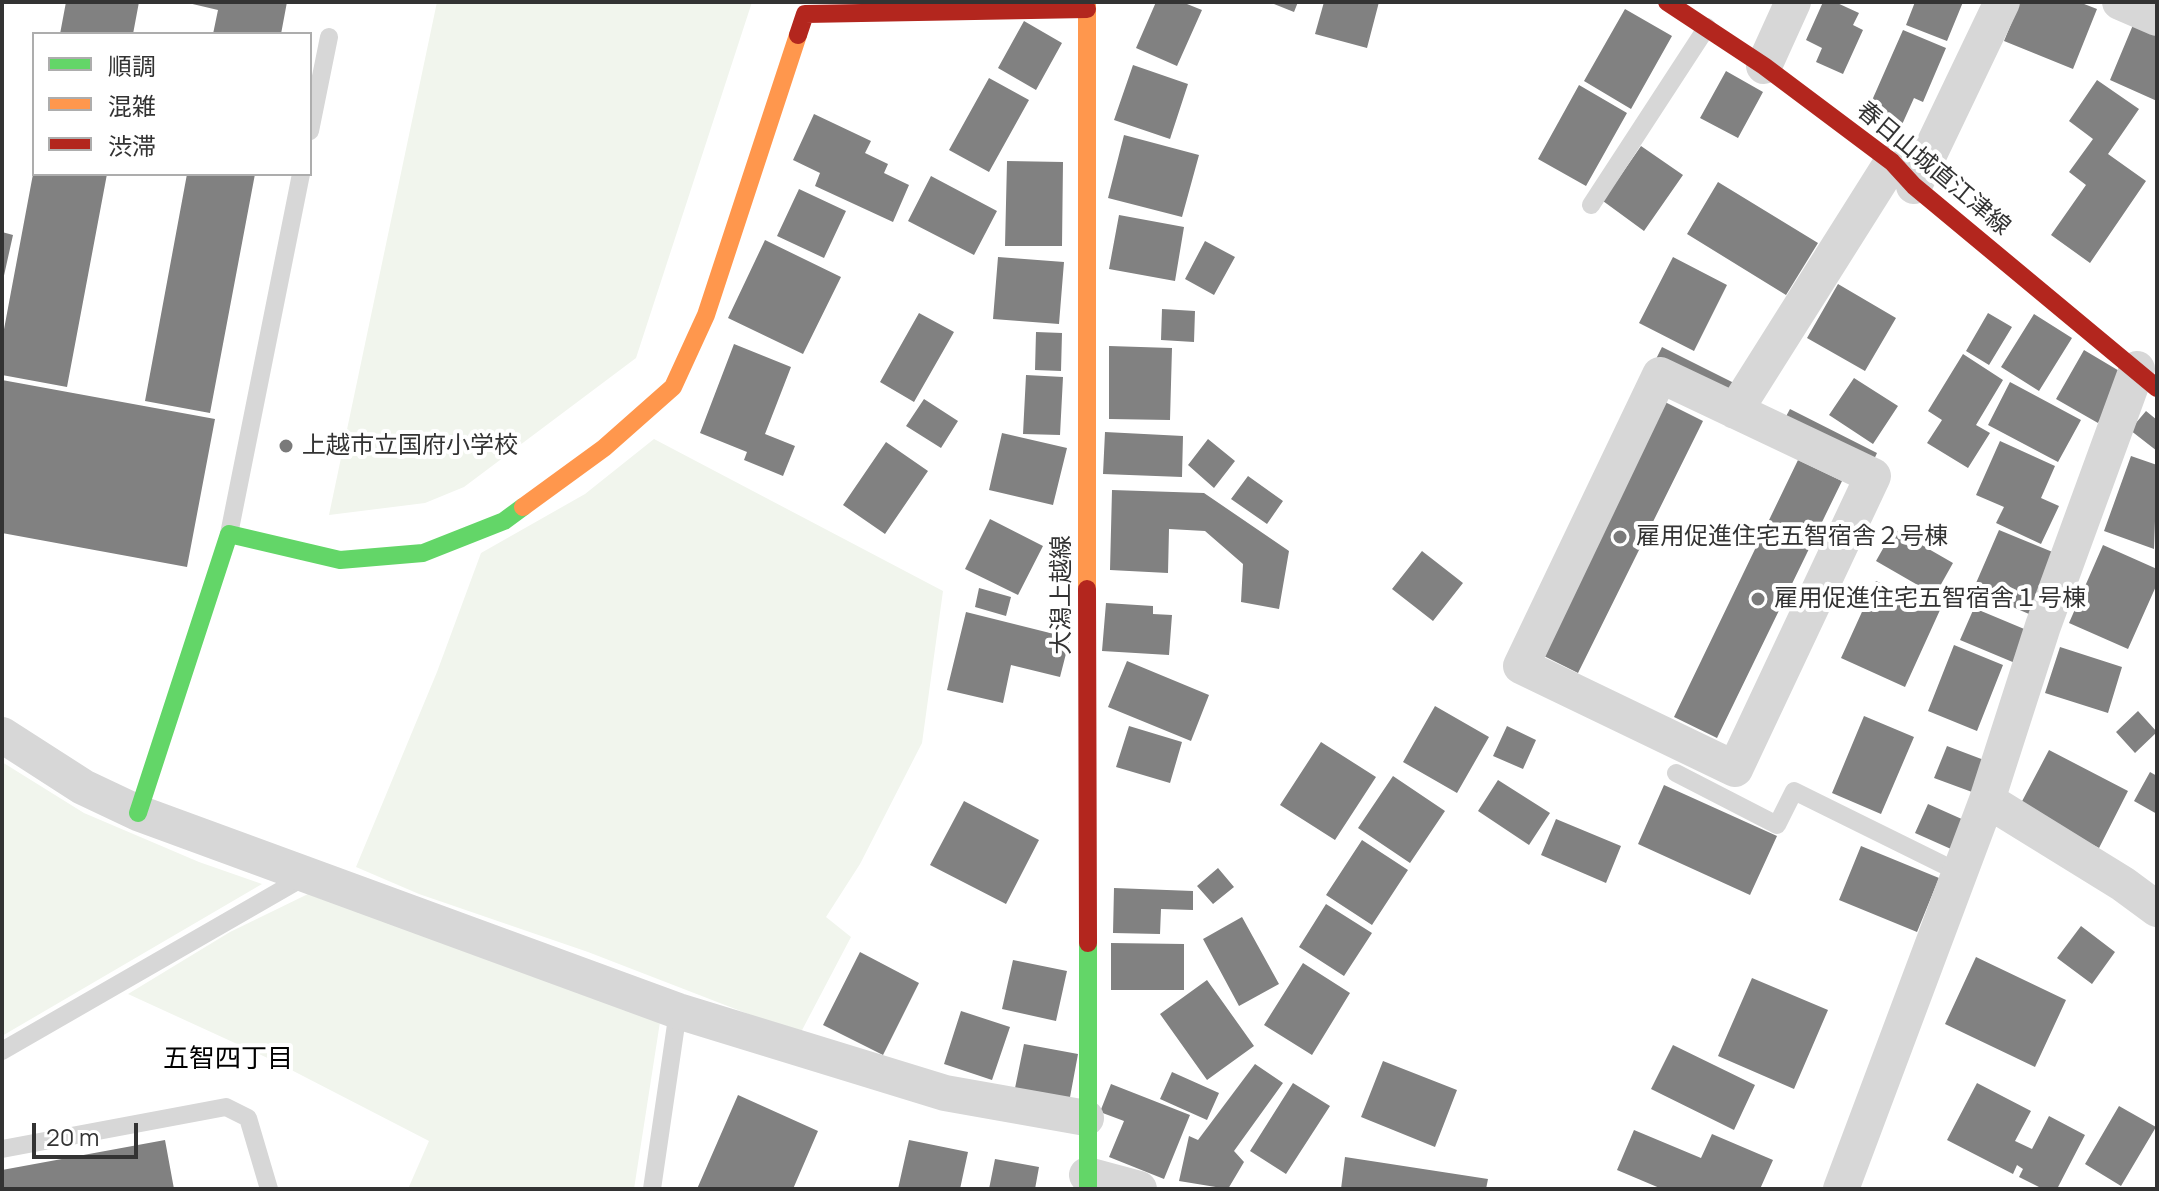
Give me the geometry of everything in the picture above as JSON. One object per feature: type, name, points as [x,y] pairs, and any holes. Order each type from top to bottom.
[{"type":"main road","name":"春日山城直江津線","points":[[1667,2],[1764,66],[1903,174],[2147,379]]},
{"type":"main road","points":[[138,813],[229,534],[340,560],[423,553],[504,521],[556,485],[653,408],[673,387],[688,361],[706,315],[805,14],[1087,5]]},
{"type":"main road","name":"大潟上越線","points":[[1087,5],[1088,1182]]},
{"type":"street","points":[[1764,66],[1793,2]]},
{"type":"street","points":[[1735,411],[1903,174],[2002,2]]},
{"type":"street","points":[[2120,2],[2157,18]]},
{"type":"street","points":[[1660,375],[1735,411],[1873,476],[1735,769],[1521,666],[1660,375]]},
{"type":"street","points":[[1841,1189],[1987,800],[2043,626],[2147,379]]},
{"type":"street","points":[[2,735],[83,787],[138,813],[678,1011],[945,1093],[1086,1118]]},
{"type":"street","points":[[1987,800],[2123,884],[2157,909]]},
{"type":"street","points":[[1088,1182],[1139,1189]]},
{"type":"lane","points":[[1591,205],[1707,27]]},
{"type":"lane","points":[[312,121],[329,37]]},
{"type":"lane","points":[[229,534],[301,176]]},
{"type":"lane","points":[[1676,773],[1777,825],[1794,791],[1958,872]]},
{"type":"lane","points":[[2,1051],[306,876]]},
{"type":"lane","points":[[652,1189],[678,1011]]},
{"type":"lane","points":[[2,1149],[226,1107],[248,1118],[269,1189]]},
{"type":"shaded area","points":[[437,2],[752,2],[636,358],[464,487],[425,503],[329,515]]},
{"type":"shaded area","points":[[654,439],[943,591],[922,743],[860,864],[826,917],[851,937],[800,1034],[588,952],[419,894],[356,867],[437,672],[481,553],[585,494]]},
{"type":"shaded area","points":[[2,762],[84,813],[199,862],[262,884],[2,1036]]},
{"type":"shaded area","points":[[308,894],[660,1022],[634,1189],[408,1189],[429,1141],[272,1060],[128,994],[230,932]]},
{"type":"building","points":[[66,2],[139,2],[133,32],[60,32]]},
{"type":"building","points":[[184,2],[287,2],[281,32],[213,32],[218,10]]},
{"type":"building","points":[[1156,2],[1182,2],[1202,10],[1177,66],[1136,48]]},
{"type":"building","points":[[1269,2],[1298,2],[1294,12]]},
{"type":"building","points":[[1324,2],[1379,2],[1367,48],[1315,34]]},
{"type":"building","points":[[1823,2],[1835,2],[1859,13],[1853,25],[1863,30],[1843,74],[1816,62],[1822,48],[1806,40]]},
{"type":"building","points":[[1915,2],[1963,2],[1947,41],[1906,25]]},
{"type":"building","points":[[2020,2],[2079,2],[2097,9],[2073,69],[2004,41]]},
{"type":"building","points":[[1625,9],[1672,36],[1631,109],[1584,81]]},
{"type":"building","points":[[1024,21],[1062,43],[1036,90],[998,68]]},
{"type":"building","points":[[2133,25],[2157,36],[2157,101],[2110,80]]},
{"type":"building","points":[[1903,30],[1946,48],[1923,102],[1914,98],[1900,129],[1866,114]]},
{"type":"building","points":[[1133,65],[1188,84],[1170,139],[1114,120]]},
{"type":"building","points":[[1726,71],[1763,92],[1738,138],[1700,118]]},
{"type":"building","points":[[989,78],[1029,100],[989,172],[949,150]]},
{"type":"building","points":[[2097,80],[2139,109],[2108,154],[2146,181],[2090,263],[2051,235],[2086,185],[2069,172],[2093,139],[2069,121]]},
{"type":"building","points":[[1579,85],[1627,113],[1586,186],[1538,159]]},
{"type":"building","points":[[814,114],[871,141],[865,153],[888,164],[884,173],[909,185],[893,222],[815,186],[820,173],[793,160]]},
{"type":"building","points":[[1124,135],[1199,155],[1182,217],[1108,198]]},
{"type":"building","points":[[1641,146],[1683,175],[1644,231],[1603,201]]},
{"type":"building","points":[[1007,161],[1063,162],[1062,246],[1005,246]]},
{"type":"building","points":[[33,176],[107,176],[67,387],[2,375],[2,340]]},
{"type":"building","points":[[187,176],[255,176],[210,413],[145,401]]},
{"type":"building","points":[[931,176],[997,211],[974,255],[908,221]]},
{"type":"building","points":[[1718,182],[1818,243],[1786,295],[1687,234]]},
{"type":"building","points":[[799,189],[846,211],[824,258],[777,236]]},
{"type":"building","points":[[1119,215],[1184,227],[1175,281],[1109,269]]},
{"type":"building","points":[[2,232],[13,235],[3,280],[2,280]]},
{"type":"building","points":[[765,240],[841,277],[803,354],[728,318]]},
{"type":"building","points":[[1205,241],[1235,257],[1214,295],[1185,279]]},
{"type":"building","points":[[998,257],[1064,262],[1059,324],[993,319]]},
{"type":"building","points":[[1673,257],[1727,285],[1694,351],[1639,323]]},
{"type":"building","points":[[1838,284],[1896,318],[1865,371],[1807,338]]},
{"type":"building","points":[[1162,309],[1195,311],[1194,342],[1161,340]]},
{"type":"building","points":[[919,313],[954,332],[914,402],[880,382]]},
{"type":"building","points":[[1988,313],[2012,327],[1989,365],[1966,351]]},
{"type":"building","points":[[2034,314],[2072,338],[2039,391],[2001,367]]},
{"type":"building","points":[[1036,332],[1062,333],[1061,371],[1035,370]]},
{"type":"building","points":[[734,344],[791,367],[765,434],[795,446],[783,476],[744,460],[747,452],[700,433]]},
{"type":"building","points":[[1109,346],[1172,348],[1170,420],[1109,419]]},
{"type":"building","points":[[1662,347],[1734,383],[1727,398],[1655,361]]},
{"type":"building","points":[[2084,350],[2126,375],[2098,423],[2056,399]]},
{"type":"building","points":[[1963,354],[2003,380],[1976,425],[1990,433],[1968,468],[1927,443],[1942,420],[1928,411]]},
{"type":"building","points":[[1026,375],[1063,377],[1060,435],[1023,434]]},
{"type":"building","points":[[1854,378],[1898,406],[1873,444],[1829,415]]},
{"type":"building","points":[[2,380],[215,419],[187,567],[2,533]]},
{"type":"building","points":[[2010,382],[2081,420],[2058,462],[1988,425]]},
{"type":"building","points":[[924,399],[958,421],[941,448],[906,426]]},
{"type":"building","name":"雇用促進住宅五智宿舎２号棟","points":[[1663,401],[1703,421],[1578,673],[1538,653]]},
{"type":"building","points":[[1790,409],[1877,453],[1871,466],[1783,422]]},
{"type":"building","points":[[2146,411],[2157,420],[2157,451],[2130,430]]},
{"type":"building","points":[[1105,432],[1183,436],[1182,477],[1103,474]]},
{"type":"building","points":[[1002,433],[1067,448],[1053,505],[989,490]]},
{"type":"building","points":[[1208,439],[1235,461],[1214,488],[1188,465]]},
{"type":"building","points":[[2000,441],[2055,466],[2041,498],[2059,506],[2041,544],[1996,523],[2004,507],[1976,495]]},
{"type":"building","points":[[886,442],[928,471],[885,534],[843,505]]},
{"type":"building","points":[[2131,456],[2157,465],[2154,549],[2104,531]]},
{"type":"building","name":"雇用促進住宅五智宿舎１号棟","points":[[1798,460],[1842,481],[1717,738],[1674,717]]},
{"type":"building","points":[[1248,476],[1283,501],[1267,524],[1231,499]]},
{"type":"building","points":[[1112,490],[1204,493],[1289,551],[1279,609],[1241,602],[1243,564],[1205,531],[1169,529],[1168,573],[1110,570]]},
{"type":"building","points":[[990,519],[1043,546],[1018,595],[965,569]]},
{"type":"building","points":[[1894,529],[1953,563],[1935,595],[1876,561]]},
{"type":"building","points":[[1999,530],[2055,553],[2029,614],[1973,590]]},
{"type":"building","points":[[2103,545],[2157,569],[2157,584],[2128,649],[2069,623]]},
{"type":"building","points":[[1422,551],[1463,583],[1433,621],[1392,589]]},
{"type":"building","points":[[1876,581],[1940,610],[1905,687],[1841,658]]},
{"type":"building","points":[[979,588],[1011,597],[1006,616],[975,607]]},
{"type":"building","points":[[1106,603],[1153,606],[1153,614],[1172,615],[1169,655],[1102,651]]},
{"type":"building","points":[[1974,608],[2029,631],[2015,663],[1960,640]]},
{"type":"building","points":[[966,612],[1070,638],[1060,677],[1011,665],[1003,703],[947,690]]},
{"type":"building","points":[[1954,645],[2003,665],[1977,731],[1928,711]]},
{"type":"building","points":[[2060,647],[2122,667],[2108,713],[2045,693]]},
{"type":"building","points":[[1127,661],[1209,695],[1191,741],[1108,707]]},
{"type":"building","points":[[1435,706],[1489,737],[1457,793],[1403,762]]},
{"type":"building","points":[[2138,711],[2157,732],[2135,753],[2116,732]]},
{"type":"building","points":[[1864,716],[1914,737],[1881,814],[1832,793]]},
{"type":"building","points":[[1129,726],[1182,742],[1170,783],[1116,767]]},
{"type":"building","points":[[1507,726],[1536,740],[1523,769],[1493,756]]},
{"type":"building","points":[[1321,742],[1376,777],[1335,840],[1280,805]]},
{"type":"building","points":[[1947,746],[1984,760],[1972,792],[1934,778]]},
{"type":"building","points":[[2049,750],[2128,791],[2099,848],[2019,807]]},
{"type":"building","points":[[2150,772],[2157,776],[2157,814],[2134,801]]},
{"type":"building","points":[[1393,776],[1445,811],[1410,863],[1358,828]]},
{"type":"building","points":[[1498,780],[1550,813],[1529,845],[1478,811]]},
{"type":"building","points":[[1664,785],[1777,836],[1750,895],[1638,844]]},
{"type":"building","points":[[964,801],[1039,840],[1006,904],[930,865]]},
{"type":"building","points":[[1928,804],[1964,820],[1951,849],[1915,833]]},
{"type":"building","points":[[1556,819],[1621,846],[1606,883],[1541,855]]},
{"type":"building","points":[[1362,840],[1408,870],[1372,925],[1326,895]]},
{"type":"building","points":[[1861,846],[1939,878],[1917,932],[1839,900]]},
{"type":"building","points":[[1218,868],[1234,887],[1213,904],[1197,886]]},
{"type":"building","points":[[1114,888],[1193,891],[1193,910],[1161,909],[1160,934],[1113,933]]},
{"type":"building","points":[[1326,904],[1372,933],[1344,976],[1299,947]]},
{"type":"building","points":[[1242,917],[1279,984],[1239,1006],[1203,939]]},
{"type":"building","points":[[2081,926],[2115,952],[2092,984],[2057,958]]},
{"type":"building","points":[[1111,943],[1184,944],[1184,990],[1111,990]]},
{"type":"building","points":[[860,952],[919,983],[883,1055],[823,1025]]},
{"type":"building","points":[[1976,957],[2066,1000],[2035,1067],[1945,1024]]},
{"type":"building","points":[[1013,960],[1067,971],[1056,1021],[1002,1009]]},
{"type":"building","points":[[1303,963],[1350,993],[1312,1055],[1264,1025]]},
{"type":"building","points":[[1752,978],[1828,1010],[1794,1089],[1718,1056]]},
{"type":"building","points":[[1207,980],[1254,1046],[1207,1080],[1160,1014]]},
{"type":"building","points":[[961,1011],[1010,1027],[992,1080],[944,1064]]},
{"type":"building","points":[[1024,1044],[1078,1054],[1068,1108],[1013,1098]]},
{"type":"building","points":[[1673,1045],[1755,1085],[1734,1130],[1651,1089]]},
{"type":"building","points":[[1383,1061],[1457,1090],[1435,1147],[1361,1117]]},
{"type":"building","points":[[1255,1064],[1283,1083],[1234,1151],[1244,1162],[1228,1189],[1179,1181],[1189,1136],[1198,1140]]},
{"type":"building","points":[[1172,1072],[1219,1093],[1207,1120],[1160,1099]]},
{"type":"building","points":[[1293,1083],[1330,1106],[1286,1174],[1250,1151]]},
{"type":"building","points":[[1977,1083],[2031,1111],[2015,1141],[2032,1149],[2049,1116],[2085,1135],[2057,1189],[2043,1189],[2019,1177],[2023,1169],[2017,1165],[2013,1174],[1947,1140]]},
{"type":"building","points":[[1111,1084],[1190,1115],[1164,1179],[1109,1157],[1124,1121],[1100,1112]]},
{"type":"building","points":[[738,1095],[818,1131],[793,1189],[697,1189]]},
{"type":"building","points":[[2119,1106],[2156,1127],[2121,1186],[2085,1164]]},
{"type":"building","points":[[1634,1130],[1701,1158],[1712,1134],[1773,1160],[1760,1189],[1662,1189],[1617,1170]]},
{"type":"building","points":[[165,1140],[174,1189],[2,1189],[2,1170]]},
{"type":"building","points":[[909,1140],[968,1152],[960,1189],[898,1189]]},
{"type":"building","points":[[1345,1157],[1488,1179],[1486,1189],[1341,1189]]},
{"type":"building","points":[[995,1159],[1039,1167],[1035,1189],[989,1189]]},
{"type":"traffic: fast","points":[[138,813],[229,534],[340,560],[423,553],[504,521],[523,507]]},
{"type":"traffic: fast","points":[[1088,943],[1088,1189]]},
{"type":"traffic: slow","points":[[1087,2],[1087,589]]},
{"type":"traffic: slow","points":[[523,507],[604,448],[673,387],[706,315],[798,35]]},
{"type":"traffic: jam","points":[[1667,2],[1764,66],[1892,162],[1914,186],[2157,388]]},
{"type":"traffic: jam","points":[[798,35],[805,14],[1087,9]]},
{"type":"traffic: jam","points":[[1087,589],[1088,943]]},
{"type":"place","name":"上越市立国府小学校","points":[[286,446]]},
{"type":"place","name":"雇用促進住宅五智宿舎２号棟","points":[[1620,537]]},
{"type":"place","name":"雇用促進住宅五智宿舎１号棟","points":[[1758,599]]},
{"type":"district","name":"五智四丁目","points":[[228,1060]]}]
